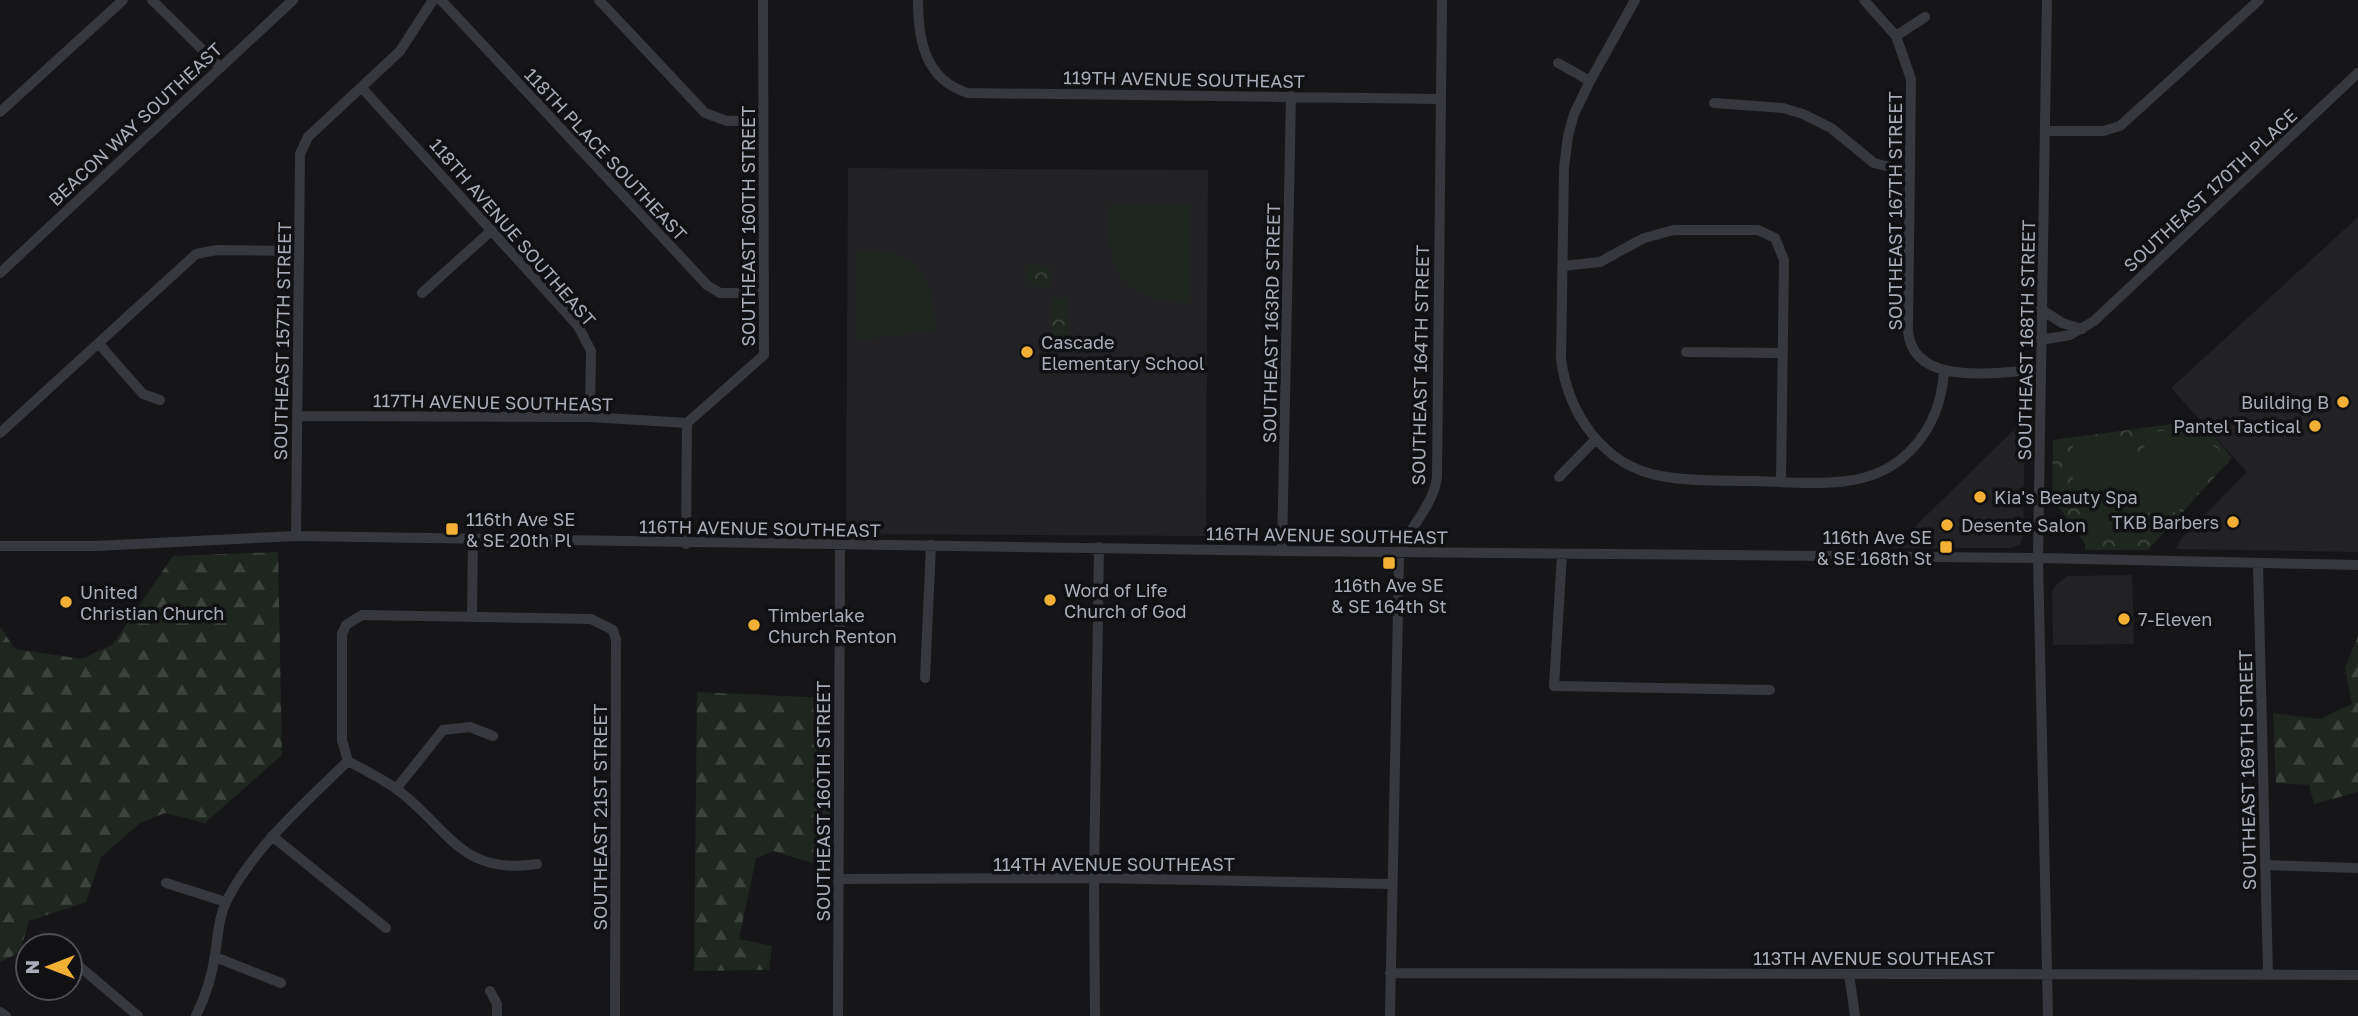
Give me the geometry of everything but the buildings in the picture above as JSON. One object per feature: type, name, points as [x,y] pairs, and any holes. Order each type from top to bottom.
[{"type":"street","points":[[0,112],[123,0]]},
{"type":"street","points":[[152,0],[219,66]]},
{"type":"street","name":"BEACON WAY SOUTHEAST","points":[[0,273],[219,66],[293,0]]},
{"type":"street","points":[[362,88],[400,51],[433,0]]},
{"type":"street","name":"118TH PLACE SOUTHEAST","points":[[441,0],[707,285],[720,293],[764,293]]},
{"type":"street","points":[[599,0],[705,113],[727,121],[763,120]]},
{"type":"street","name":"SOUTHEAST 160TH STREET","points":[[687,423],[764,355],[763,0]]},
{"type":"street","name":"119TH AVENUE SOUTHEAST","points":[[918,0],[922,47],[934,72],[955,89],[968,93],[1440,99]]},
{"type":"street","name":"SOUTHEAST 164TH STREET","points":[[1390,1016],[1400,551],[1432,496],[1437,477],[1442,0]]},
{"type":"street","points":[[1635,0],[1574,114],[1565,153],[1563,375],[1576,411],[1595,439],[1621,460],[1659,476],[1847,481],[1894,464],[1920,442],[1931,427],[1942,396],[1944,372],[2039,370]]},
{"type":"street","name":"SOUTHEAST 167TH STREET","points":[[1864,0],[1896,36],[1911,79],[1909,337],[1924,362],[1944,372]]},
{"type":"street","name":"SOUTHEAST 168TH STREET","points":[[2047,0],[2039,370],[2039,558],[2049,1016]]},
{"type":"street","points":[[2240,0],[2249,9]]},
{"type":"street","points":[[2046,131],[2103,131],[2120,126],[2259,0]]},
{"type":"street","points":[[1896,36],[1925,17]]},
{"type":"street","points":[[1558,63],[1590,81]]},
{"type":"street","name":"SOUTHEAST 170TH PLACE","points":[[2040,340],[2070,335],[2082,329],[2358,73]]},
{"type":"street","name":"SOUTHEAST 157TH STREET","points":[[296,536],[301,147],[362,88]]},
{"type":"street","name":"118TH AVENUE SOUTHEAST","points":[[362,88],[585,336],[591,351],[590,417]]},
{"type":"street","name":"SOUTHEAST 163RD STREET","points":[[1282,551],[1292,96]]},
{"type":"street","points":[[1714,103],[1783,108],[1803,114],[1831,128],[1874,163],[1910,173]]},
{"type":"street","points":[[422,293],[492,230]]},
{"type":"street","points":[[1563,266],[1600,262],[1644,238],[1674,230],[1758,230],[1775,238],[1784,260],[1781,481]]},
{"type":"street","points":[[0,433],[196,254],[217,250],[299,251]]},
{"type":"street","points":[[2041,309],[2062,323],[2082,329]]},
{"type":"street","points":[[99,344],[143,394],[160,400]]},
{"type":"street","points":[[1686,352],[1783,353]]},
{"type":"street","name":"117TH AVENUE SOUTHEAST","points":[[298,416],[590,417],[687,423]]},
{"type":"street","points":[[687,423],[687,544]]},
{"type":"street","points":[[1559,477],[1595,439]]},
{"type":"street","name":"116TH AVENUE SOUTHEAST","points":[[0,546],[95,546],[296,536],[687,544],[2039,558],[2258,565],[2358,565]]},
{"type":"street","points":[[473,538],[472,616],[362,615],[346,625],[341,634],[342,740],[348,761],[396,789],[457,846],[479,861],[500,867],[537,864]]},
{"type":"street","name":"SOUTHEAST 160TH STREET","points":[[838,1016],[840,544]]},
{"type":"street","points":[[925,678],[931,545]]},
{"type":"street","points":[[1095,1016],[1094,878],[1099,547]]},
{"type":"street","points":[[1562,554],[1554,686],[1770,690]]},
{"type":"street","name":"SOUTHEAST 169TH STREET","points":[[2258,565],[2268,974]]},
{"type":"street","name":"SOUTHEAST 21ST STREET","points":[[472,616],[591,619],[613,630],[616,640],[615,1016]]},
{"type":"street","points":[[396,789],[443,730],[470,727],[493,736]]},
{"type":"street","points":[[196,1016],[205,998],[215,957],[219,922],[226,902],[272,836],[348,761]]},
{"type":"street","points":[[272,836],[386,928]]},
{"type":"street","points":[[2265,865],[2358,868]]},
{"type":"street","name":"114TH AVENUE SOUTHEAST","points":[[837,878],[1094,878],[1391,884]]},
{"type":"street","points":[[166,883],[226,902]]},
{"type":"street","points":[[215,957],[281,983]]},
{"type":"street","points":[[84,970],[138,1016]]},
{"type":"street","name":"113TH AVENUE SOUTHEAST","points":[[1390,973],[2358,975]]},
{"type":"street","points":[[1849,974],[1855,1016]]},
{"type":"street","points":[[490,991],[497,1004],[497,1016]]},
{"type":"street","points":[[0,1012],[6,1016]]},
{"type":"shaded area","name":"Cascade Elementary School","points":[[848,168],[1208,170],[1206,536],[846,534]]},
{"type":"shaded area","points":[[2358,217],[2358,552],[2176,549],[2181,539],[2247,472],[2171,388]]},
{"type":"shaded area","points":[[2025,419],[2023,539],[2019,545],[2010,548],[1893,548]]},
{"type":"shaded area","points":[[2132,575],[2134,644],[2053,645],[2052,591],[2055,586],[2067,576]]},
{"type":"green space","points":[[1110,204],[1190,205],[1190,303],[1148,296],[1133,288],[1122,277],[1114,263],[1110,246]]},
{"type":"green space","points":[[856,251],[893,254],[907,259],[918,268],[931,294],[935,330],[857,340]]},
{"type":"green space","points":[[1026,265],[1050,266],[1050,287],[1026,286]]},
{"type":"green space","points":[[1051,298],[1068,298],[1069,336],[1051,337]]},
{"type":"green space","points":[[2194,421],[2206,426],[2232,458],[2148,550],[2085,550],[2085,544],[2060,509],[2052,506],[2053,440]]},
{"type":"green space","points":[[2178,429],[2219,449],[2220,454],[2203,488],[2176,513],[2167,505],[2095,534],[2087,530],[2073,492],[2073,444],[2116,445],[2144,462],[2145,433]]},
{"type":"green space","points":[[278,552],[282,755],[205,823],[165,813],[140,823],[101,857],[86,902],[29,921],[26,932],[14,932],[14,955],[0,962],[0,627],[15,649],[82,659],[113,644],[173,556]]},
{"type":"green space","points":[[2358,636],[2358,792],[2314,804],[2309,785],[2276,783],[2273,713],[2320,719],[2352,704],[2345,668]]},
{"type":"green space","points":[[697,692],[830,698],[830,847],[812,863],[773,851],[756,858],[739,939],[772,946],[769,970],[694,971]]},
{"type":"place","name":"Cascade Elementary School","points":[[1027,352]]},
{"type":"place","name":"Building B","points":[[2343,402]]},
{"type":"place","name":"Pantel Tactical","points":[[2315,426]]},
{"type":"place","name":"Kia's Beauty Spa","points":[[1980,497]]},
{"type":"place","name":"TKB Barbers","points":[[2233,522]]},
{"type":"place","name":"Desente Salon","points":[[1947,525]]},
{"type":"place","name":"116th Ave SE & SE 20th Pl","points":[[452,529]]},
{"type":"place","name":"116th Ave SE & SE 168th St","points":[[1946,547]]},
{"type":"place","name":"116th Ave SE & SE 164th St","points":[[1389,563]]},
{"type":"place","name":"Word of Life Church of God","points":[[1050,600]]},
{"type":"place","name":"United Christian Church","points":[[66,602]]},
{"type":"place","name":"7-Eleven","points":[[2124,619]]},
{"type":"place","name":"Timberlake Church Renton","points":[[754,625]]}]
